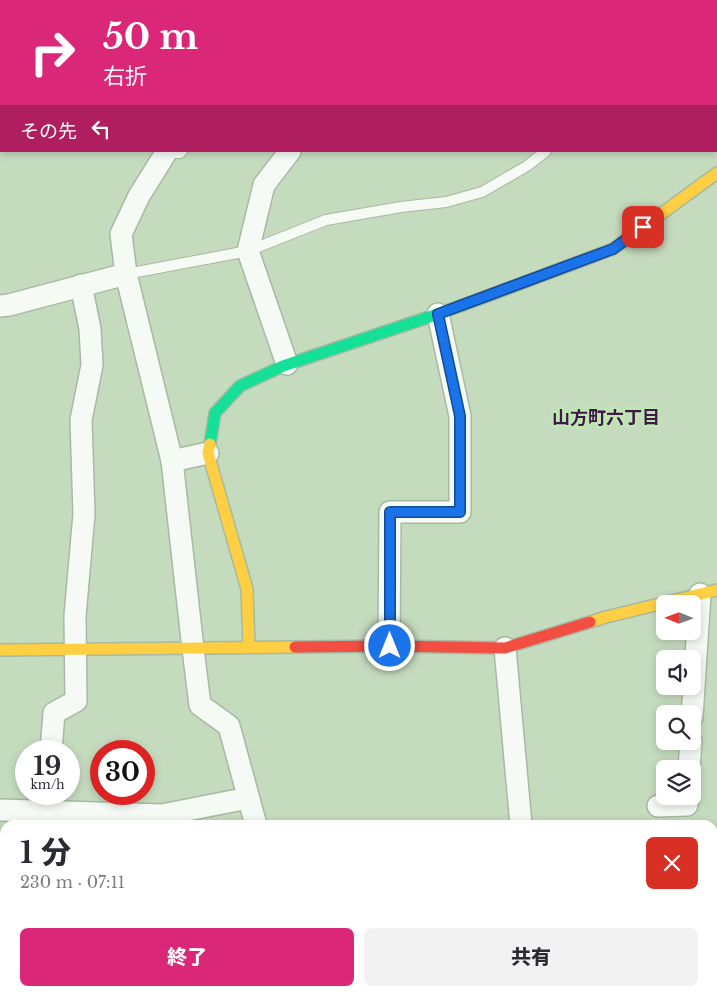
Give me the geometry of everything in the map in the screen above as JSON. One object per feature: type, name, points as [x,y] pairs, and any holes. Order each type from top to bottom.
[{"type":"street","points":[[171,152],[139,196],[121,234],[126,274],[172,461],[200,705],[229,726],[255,820]]},
{"type":"street","points":[[287,364],[248,252],[264,185],[289,152]]},
{"type":"street","points":[[249,648],[247,589],[208,452],[215,413],[240,386],[287,364],[438,314],[613,249],[717,173]]},
{"type":"street","points":[[0,306],[126,274]]},
{"type":"street","points":[[53,740],[54,713],[76,701],[75,616],[84,514],[81,420],[92,365],[90,329],[81,285]]},
{"type":"street","points":[[390,646],[390,512],[460,512],[460,416],[438,314]]},
{"type":"street","points":[[172,461],[208,452]]},
{"type":"street","points":[[0,650],[390,646],[505,648],[606,617],[708,592],[693,705]]},
{"type":"street","points":[[505,648],[521,820]]},
{"type":"street","points":[[69,805],[162,814],[248,798]]},
{"type":"street","points":[[0,810],[34,805]]},
{"type":"street","points":[[658,806],[687,805]]},
{"type":"lane","points":[[126,274],[248,252],[326,220],[394,208],[446,202],[482,192],[527,166],[545,152]]},
{"type":"traffic: fast","points":[[210,444],[215,413],[240,386],[283,366],[493,294]]},
{"type":"traffic: slow","points":[[493,294],[613,249],[717,173]]},
{"type":"traffic: slow","points":[[210,444],[208,453],[247,589],[249,647]]},
{"type":"traffic: slow","points":[[590,622],[717,590]]},
{"type":"traffic: slow","points":[[0,650],[295,647]]},
{"type":"traffic: jam","points":[[295,647],[505,648],[590,622]]},
{"type":"district","name":"山方町六丁目","points":[[606,418]]},
{"type":"route","points":[[390,646],[390,512],[460,512],[460,416],[438,314],[613,249],[643,227]]}]
